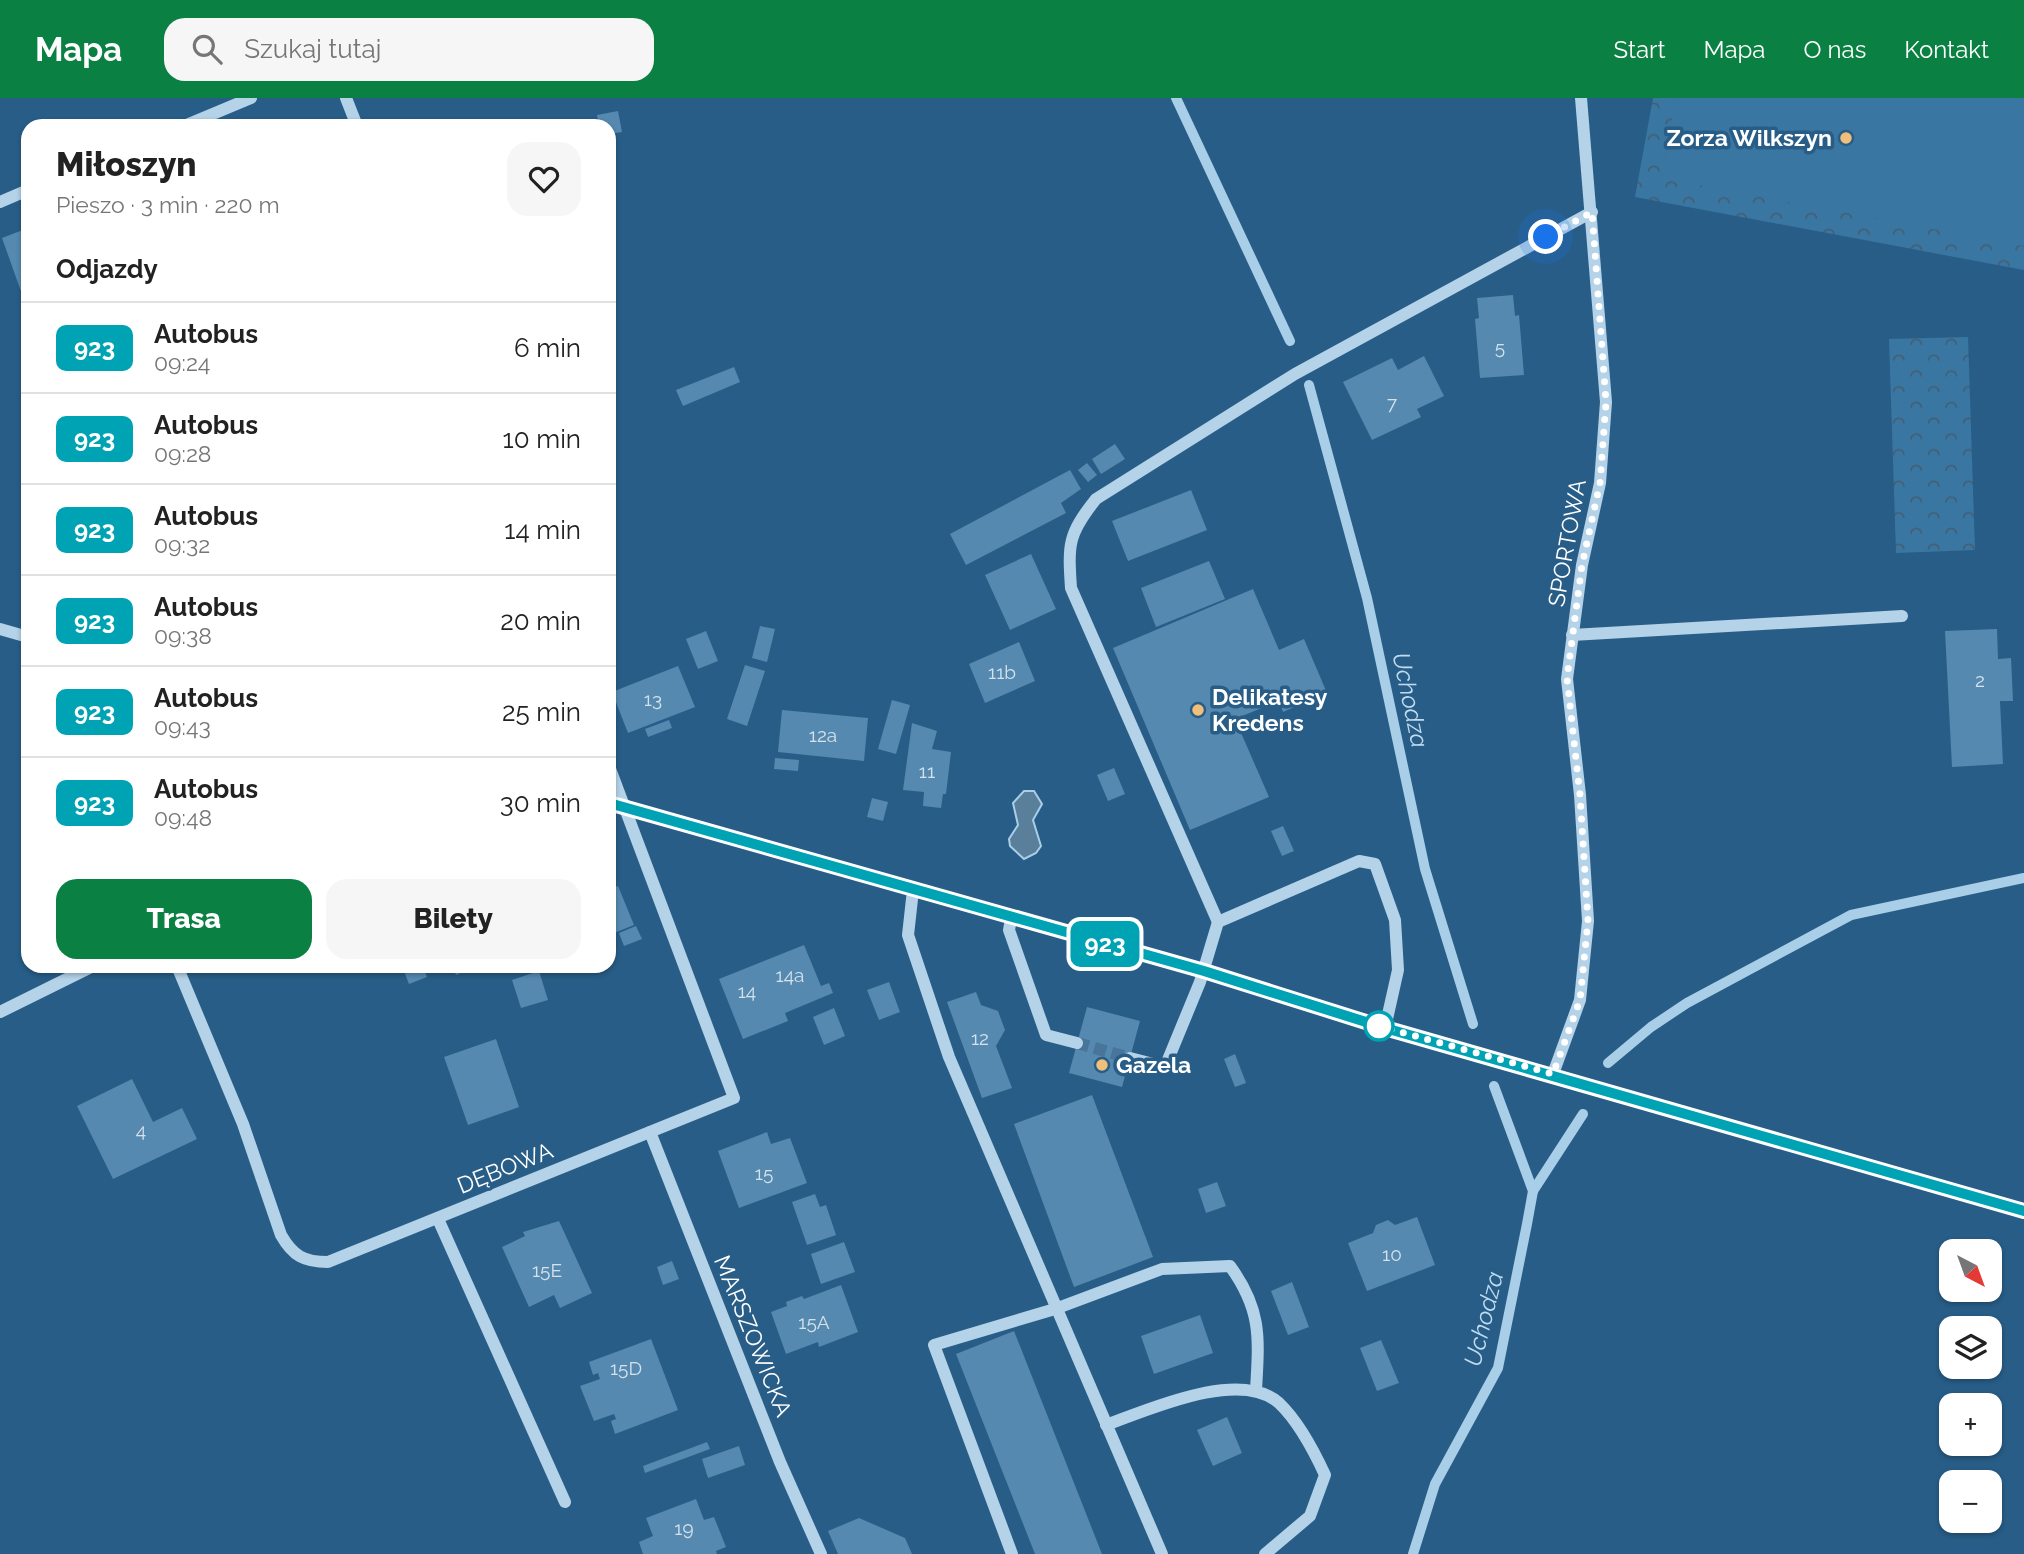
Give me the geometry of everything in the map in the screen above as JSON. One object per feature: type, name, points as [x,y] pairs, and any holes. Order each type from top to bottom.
[{"type":"street","points":[[201,119],[251,98]]},
{"type":"street","points":[[346,98],[354,119]]},
{"type":"street","name":"SPORTOWA","points":[[1553,1074],[1580,1000],[1588,921],[1580,795],[1567,678],[1582,565],[1600,483],[1606,402],[1581,98]]},
{"type":"street","points":[[0,202],[21,193]]},
{"type":"street","points":[[1130,1058],[1165,1067],[1204,971],[1218,922],[1071,588],[1068,547],[1078,521],[1096,499],[1295,374],[1592,212]]},
{"type":"street","points":[[1572,635],[1902,616]]},
{"type":"street","points":[[0,629],[21,635]]},
{"type":"street","points":[[616,783],[626,808]]},
{"type":"street","points":[[616,805],[1011,919],[1204,971],[1385,1028],[2024,1211]]},
{"type":"street","name":"DĘBOWA","points":[[180,973],[243,1124],[281,1235],[290,1250],[308,1262],[328,1262],[734,1098],[626,808]]},
{"type":"street","points":[[1218,922],[1359,861],[1375,864],[1395,920],[1398,970],[1385,1028]]},
{"type":"street","points":[[913,890],[908,935],[945,1045],[1055,1309],[1162,1554]]},
{"type":"street","points":[[1011,919],[1009,930],[1046,1035],[1077,1043]]},
{"type":"street","points":[[0,1012],[79,973]]},
{"type":"street","name":"MARSZOWICKA","points":[[650,1132],[780,1462],[821,1554]]},
{"type":"street","points":[[438,1219],[565,1502]]},
{"type":"street","points":[[1012,1554],[934,1345],[1055,1309],[1162,1269],[1230,1266],[1245,1286],[1260,1331],[1256,1390]]},
{"type":"street","points":[[1106,1425],[1199,1393],[1256,1390],[1279,1403],[1312,1447],[1325,1475],[1310,1516],[1265,1554]]},
{"type":"green space","name":"Zorza Wilkszyn","points":[[1653,98],[2024,98],[2024,270],[1635,197]]},
{"type":"green space","name":"Zorza Wilkszyn","points":[[1676,98],[2024,98],[2024,246],[1661,178]]},
{"type":"green space","points":[[1968,337],[1975,550],[1896,553],[1889,339]]},
{"type":"shaded area","points":[[1024,791],[1034,791],[1042,804],[1033,820],[1041,846],[1036,853],[1024,859],[1010,846],[1009,839],[1018,825],[1013,803]]},
{"type":"building","points":[[618,111],[622,132],[616,133],[616,119],[598,119],[597,115]]},
{"type":"building","points":[[21,231],[21,291],[2,238]]},
{"type":"building","points":[[1513,295],[1515,316],[1519,315],[1524,375],[1480,378],[1475,319],[1479,318],[1477,298]]},
{"type":"building","points":[[1424,356],[1444,396],[1417,409],[1421,417],[1372,440],[1343,382],[1392,358],[1398,370]]},
{"type":"building","points":[[734,367],[740,382],[683,406],[676,390]]},
{"type":"building","points":[[1115,444],[1125,459],[1101,474],[1092,459]]},
{"type":"building","points":[[1087,463],[1097,475],[1088,482],[1078,470]]},
{"type":"building","points":[[1070,470],[1081,489],[1061,503],[1066,513],[966,565],[950,534]]},
{"type":"building","points":[[1191,490],[1207,530],[1128,561],[1112,521]]},
{"type":"building","points":[[1031,554],[1056,609],[1010,630],[985,575]]},
{"type":"building","points":[[1209,561],[1225,599],[1156,627],[1141,588]]},
{"type":"building","name":"Delikatesy Kredens","points":[[1253,589],[1279,650],[1304,639],[1327,693],[1283,712],[1279,701],[1235,719],[1269,797],[1190,830],[1113,648]]},
{"type":"building","points":[[760,626],[775,629],[767,662],[752,658]]},
{"type":"building","points":[[1997,629],[1998,659],[2011,658],[2013,701],[2000,701],[2003,764],[1952,767],[1945,631]]},
{"type":"building","points":[[706,631],[718,661],[698,669],[686,639]]},
{"type":"building","points":[[1019,642],[1035,681],[985,703],[969,664]]},
{"type":"building","points":[[745,665],[765,671],[747,726],[727,719]]},
{"type":"building","points":[[678,666],[695,707],[628,733],[616,702],[616,690]]},
{"type":"building","points":[[892,700],[910,705],[896,754],[878,749]]},
{"type":"building","points":[[782,710],[868,718],[864,761],[778,752]]},
{"type":"building","points":[[669,720],[672,728],[648,737],[645,729]]},
{"type":"building","points":[[912,723],[937,731],[932,749],[951,752],[946,794],[943,794],[941,808],[923,806],[924,792],[903,790]]},
{"type":"building","points":[[775,758],[799,760],[798,771],[774,769]]},
{"type":"building","points":[[1114,768],[1125,794],[1108,801],[1097,775]]},
{"type":"building","points":[[872,798],[888,802],[883,821],[867,817]]},
{"type":"building","points":[[1283,826],[1294,851],[1282,856],[1271,831]]},
{"type":"building","points":[[616,887],[634,925],[616,932]]},
{"type":"building","points":[[636,926],[642,939],[624,946],[619,933]]},
{"type":"building","points":[[804,945],[821,986],[829,983],[833,993],[785,1013],[788,1021],[743,1039],[719,979]]},
{"type":"building","points":[[405,973],[426,973],[427,977],[409,984]]},
{"type":"building","points":[[540,973],[548,1000],[521,1008],[512,980]]},
{"type":"building","points":[[889,982],[900,1012],[879,1020],[867,990]]},
{"type":"building","points":[[976,992],[981,1005],[998,1011],[1005,1030],[996,1046],[1012,1088],[982,1098],[947,1002]]},
{"type":"building","points":[[1087,1007],[1140,1021],[1122,1087],[1069,1073]]},
{"type":"building","points":[[834,1008],[845,1036],[824,1045],[813,1017]]},
{"type":"building","points":[[496,1039],[519,1107],[468,1125],[444,1057]]},
{"type":"building","points":[[1235,1054],[1246,1083],[1235,1087],[1224,1059]]},
{"type":"building","points":[[132,1079],[153,1122],[182,1108],[197,1139],[113,1179],[77,1106]]},
{"type":"building","points":[[1092,1095],[1153,1257],[1074,1287],[1014,1124]]},
{"type":"building","points":[[767,1132],[771,1144],[790,1138],[807,1183],[739,1208],[718,1151]]},
{"type":"building","points":[[1217,1182],[1226,1206],[1206,1213],[1198,1189]]},
{"type":"building","points":[[815,1194],[820,1207],[826,1205],[836,1235],[807,1245],[792,1202]]},
{"type":"building","points":[[1417,1217],[1435,1265],[1367,1291],[1348,1243],[1373,1233],[1376,1225],[1388,1220],[1395,1225]]},
{"type":"building","points":[[559,1221],[592,1293],[560,1308],[554,1295],[529,1307],[502,1247],[525,1236],[523,1232]]},
{"type":"building","points":[[844,1242],[855,1272],[821,1284],[811,1254]]},
{"type":"building","points":[[672,1261],[679,1279],[663,1285],[657,1267]]},
{"type":"building","points":[[1292,1282],[1309,1327],[1288,1335],[1271,1291]]},
{"type":"building","points":[[841,1285],[858,1332],[819,1347],[818,1342],[786,1354],[771,1312],[787,1306],[786,1302],[802,1296],[804,1299]]},
{"type":"building","points":[[1200,1315],[1213,1353],[1154,1374],[1141,1336]]},
{"type":"building","points":[[1014,1331],[1102,1554],[1035,1554],[956,1354]]},
{"type":"building","points":[[651,1339],[678,1410],[615,1434],[611,1421],[616,1419],[614,1414],[594,1421],[580,1386],[600,1379],[598,1373],[593,1375],[589,1362]]},
{"type":"building","points":[[1381,1340],[1399,1383],[1377,1391],[1360,1348]]},
{"type":"building","points":[[1227,1417],[1242,1453],[1213,1466],[1197,1430]]},
{"type":"building","points":[[707,1442],[710,1449],[645,1473],[643,1466]]},
{"type":"building","points":[[739,1446],[745,1465],[708,1478],[702,1459]]},
{"type":"building","points":[[696,1499],[704,1520],[714,1517],[726,1547],[716,1551],[717,1554],[643,1554],[639,1542],[653,1536],[646,1518]]},
{"type":"building","points":[[859,1518],[905,1538],[912,1554],[838,1554],[828,1531]]},
{"type":"waterway","name":"Uchodza","points":[[1176,98],[1290,341]]},
{"type":"waterway","name":"Uchodza","points":[[1309,385],[1367,598],[1425,869],[1473,1024]]},
{"type":"waterway","points":[[1608,1063],[1651,1027],[1687,1003],[1851,915],[2024,878]]},
{"type":"waterway","name":"Uchodza","points":[[1413,1554],[1435,1484],[1498,1368],[1533,1191],[1494,1086]]},
{"type":"waterway","points":[[1533,1191],[1583,1114]]},
{"type":"tunnel","points":[[1077,1043],[1130,1058]]},
{"type":"bus line","name":"923","points":[[616,805],[1011,919],[1204,971],[1385,1028],[2024,1211]]},
{"type":"place","name":"Zorza Wilkszyn","points":[[1846,138]]},
{"type":"place","name":"Delikatesy Kredens","points":[[1198,710]]},
{"type":"place","name":"Gazela","points":[[1102,1065]]},
{"type":"route","points":[[1379,1026],[1553,1074],[1580,1000],[1588,921],[1580,795],[1567,678],[1582,565],[1600,483],[1606,402],[1592,212],[1546,237]]}]
